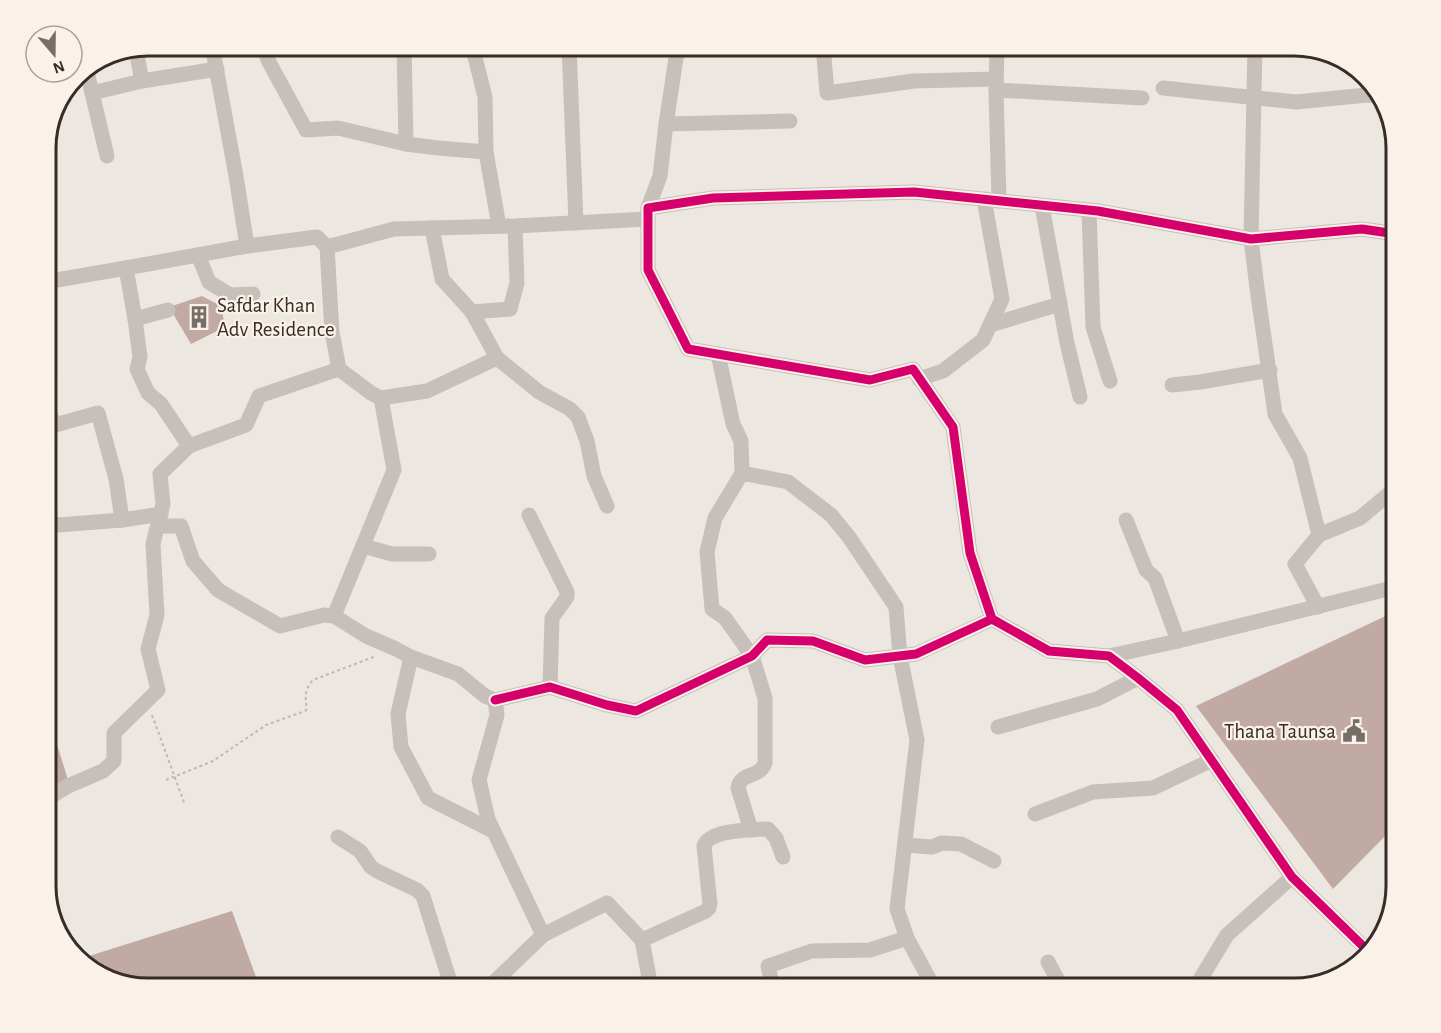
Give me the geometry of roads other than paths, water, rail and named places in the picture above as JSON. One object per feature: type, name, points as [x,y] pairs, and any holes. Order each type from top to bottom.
[{"type":"street","points":[[215,56],[247,246]]},
{"type":"street","points":[[266,56],[306,130],[338,128],[406,144],[486,152]]},
{"type":"street","points":[[404,56],[406,144]]},
{"type":"street","points":[[472,312],[510,309],[517,283],[507,226],[486,152],[485,97],[475,56]]},
{"type":"street","points":[[569,56],[576,223]]},
{"type":"street","points":[[676,56],[660,176],[648,213],[648,270],[688,349],[870,380],[913,369],[952,427],[970,553],[992,619],[1049,651],[1109,656],[1386,590]]},
{"type":"street","points":[[824,56],[827,93],[914,81],[996,85],[1142,98]]},
{"type":"street","points":[[919,379],[943,371],[983,340],[1002,299],[991,200],[997,56]]},
{"type":"street","points":[[1256,56],[1251,239],[1275,414],[1300,459],[1319,535]]},
{"type":"street","points":[[137,57],[142,81]]},
{"type":"street","points":[[92,93],[142,81],[217,69]]},
{"type":"street","points":[[88,78],[107,156]]},
{"type":"street","points":[[1163,88],[1296,102],[1369,95]]},
{"type":"street","points":[[666,124],[790,121]]},
{"type":"street","points":[[327,247],[394,229],[576,223],[648,213],[713,198],[914,192],[1089,210],[1251,239],[1362,229],[1386,233]]},
{"type":"street","points":[[1042,206],[1067,343],[1080,397]]},
{"type":"street","points":[[1089,210],[1092,327],[1110,381]]},
{"type":"street","points":[[432,228],[442,279],[472,312],[497,358],[539,392],[570,409],[578,417],[594,476],[607,506]]},
{"type":"street","points":[[56,280],[247,246],[317,237],[327,247],[332,332],[339,369],[371,393],[381,398],[427,392],[497,358]]},
{"type":"street","points":[[198,255],[208,282],[230,295],[253,294]]},
{"type":"street","points":[[126,268],[140,357],[137,369],[148,393],[161,404],[189,446]]},
{"type":"street","points":[[990,325],[1060,304]]},
{"type":"street","points":[[135,319],[168,310]]},
{"type":"street","points":[[718,354],[733,424],[741,441],[742,473],[715,518],[707,552],[712,609],[725,618],[752,656],[765,698],[765,764],[760,772],[738,783],[751,830]]},
{"type":"street","points":[[56,793],[103,771],[114,761],[114,733],[158,690],[148,649],[157,615],[153,543],[163,504],[160,474],[189,446],[246,425],[259,396],[339,369]]},
{"type":"street","points":[[1172,385],[1270,370]]},
{"type":"street","points":[[334,616],[394,470],[381,398]]},
{"type":"street","points":[[56,425],[98,412],[116,479],[122,520]]},
{"type":"street","points":[[742,473],[788,482],[831,515],[849,537],[896,607],[900,656],[917,740],[897,909],[908,938],[929,978]]},
{"type":"street","points":[[1318,607],[1295,564],[1319,535],[1359,518],[1386,496]]},
{"type":"street","points":[[530,515],[567,592],[567,597],[552,618],[550,687]]},
{"type":"street","points":[[56,524],[159,520],[181,526],[193,561],[218,590],[280,626],[324,615],[334,616],[366,636],[411,657],[458,674],[485,696],[495,700],[550,687],[607,705],[636,711],[752,656],[767,640],[813,641],[865,660],[916,654],[992,619]]},
{"type":"street","points":[[1126,520],[1146,570],[1155,578],[1178,641]]},
{"type":"street","points":[[363,546],[392,554],[429,554]]},
{"type":"street","points":[[1109,656],[1177,710],[1292,877],[1362,945]]},
{"type":"street","points":[[411,657],[398,714],[401,747],[428,798],[493,831]]},
{"type":"street","points":[[998,726],[1096,699],[1138,678]]},
{"type":"street","points":[[495,700],[497,715],[479,780],[488,819],[543,935]]},
{"type":"street","points":[[1035,814],[1093,792],[1153,788],[1212,760]]},
{"type":"street","points":[[642,940],[709,908],[704,846],[709,838],[732,831],[768,829],[776,838],[783,857]]},
{"type":"street","points":[[338,837],[360,851],[371,867],[417,890],[423,896],[449,978]]},
{"type":"street","points":[[905,845],[932,847],[942,843],[961,844],[994,861]]},
{"type":"street","points":[[1201,978],[1227,935],[1292,877]]},
{"type":"street","points":[[498,978],[543,935],[607,903],[642,940],[649,978]]},
{"type":"street","points":[[771,978],[768,966],[812,951],[870,950],[908,938]]},
{"type":"street","points":[[1048,962],[1057,978]]},
{"type":"place","name":"Safdar Khan Adv Residence","points":[[199,317]]},
{"type":"place","name":"Thana Taunsa","points":[[1354,731]]}]
